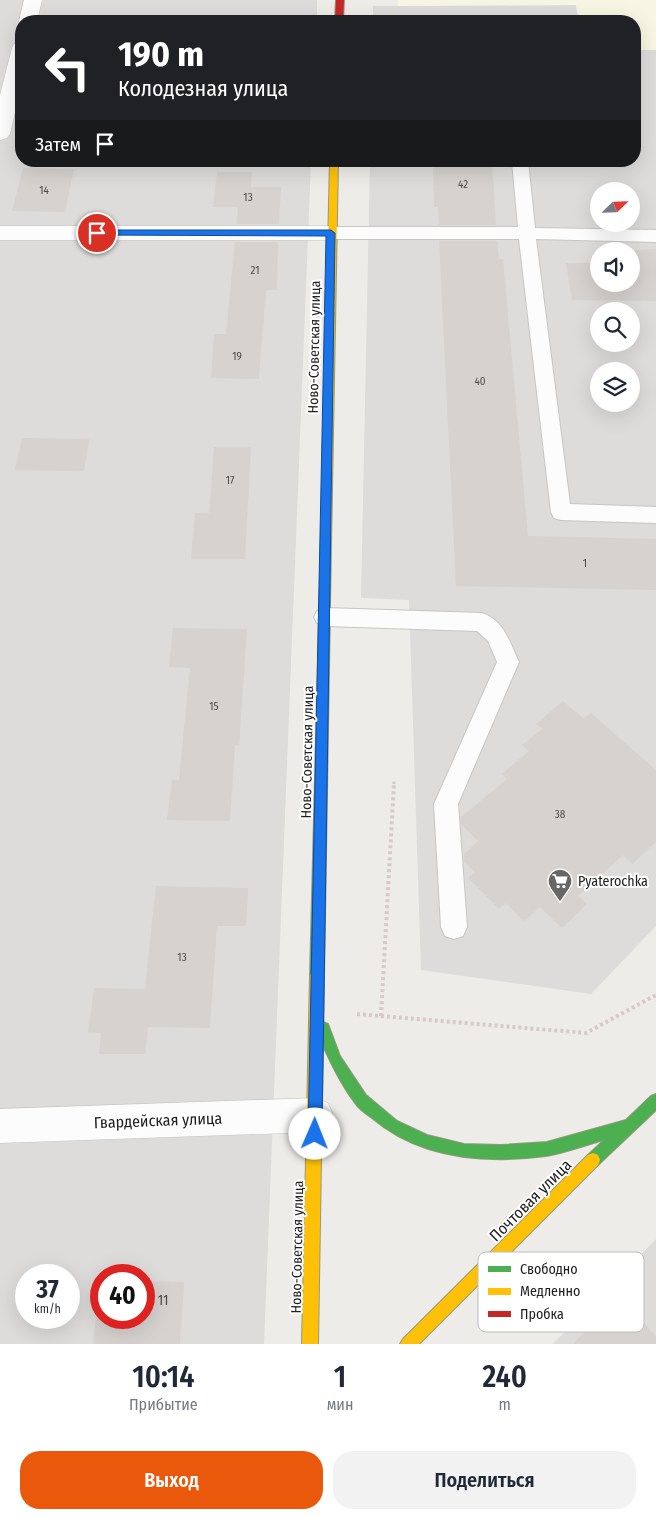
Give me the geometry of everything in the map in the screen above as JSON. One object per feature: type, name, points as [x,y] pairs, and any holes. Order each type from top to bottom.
[{"type":"main road","points":[[339,15],[340,0]]},
{"type":"main road","name":"Ново-Советская улица","points":[[310,1344],[334,167]]},
{"type":"main road","points":[[317,1011],[334,1060],[361,1100],[392,1126],[426,1142],[464,1151],[501,1152],[547,1149],[642,1126]]},
{"type":"main road","name":"Почтовая улица","points":[[507,1252],[642,1126],[656,1101]]},
{"type":"main road","name":"Почтовая улица","points":[[408,1344],[478,1279]]},
{"type":"street","points":[[29,15],[33,0]]},
{"type":"street","points":[[0,134],[15,73]]},
{"type":"street","points":[[0,233],[331,233]]},
{"type":"street","name":"Гвардейская улица","points":[[0,1126],[316,1115]]},
{"type":"lane","points":[[521,167],[561,512],[656,515]]},
{"type":"lane","points":[[331,233],[527,233],[656,236]]},
{"type":"lane","points":[[324,617],[482,622],[496,635],[508,662],[446,804],[454,927]]},
{"type":"path","points":[[381,1016],[394,780]]},
{"type":"path","points":[[317,1011],[586,1033],[656,995]]},
{"type":"shaded area","points":[[0,0],[317,0],[317,15],[15,15],[15,167],[311,167],[264,1344],[0,1344]]},
{"type":"shaded area","points":[[398,0],[656,0],[656,50],[641,50],[641,15],[578,15],[576,5],[398,6]]},
{"type":"shaded area","points":[[576,5],[578,15],[373,15],[373,6]]},
{"type":"shaded area","points":[[641,50],[656,50],[656,926],[591,994],[421,970],[409,600],[361,598],[370,167],[641,167]]},
{"type":"shaded area","points":[[656,1239],[656,1344],[553,1344],[565,1332],[644,1332],[643,1252]]},
{"type":"building","points":[[433,167],[492,167],[496,225],[439,225],[438,207],[434,207]]},
{"type":"building","points":[[23,168],[74,169],[65,212],[12,211]]},
{"type":"building","points":[[217,172],[252,172],[251,187],[281,187],[279,224],[237,224],[238,207],[213,207]]},
{"type":"building","points":[[439,241],[497,241],[499,259],[503,259],[528,536],[656,539],[656,590],[456,586]]},
{"type":"building","points":[[235,242],[278,242],[277,290],[266,290],[259,379],[211,378],[214,334],[226,334]]},
{"type":"building","points":[[656,249],[656,301],[572,300],[566,263],[590,263],[590,292],[640,292],[640,250]]},
{"type":"building","points":[[22,438],[89,439],[84,471],[15,470]]},
{"type":"building","points":[[214,447],[251,447],[245,559],[191,559],[195,513],[209,513]]},
{"type":"building","points":[[173,628],[247,629],[239,745],[235,745],[230,821],[167,820],[172,780],[179,780],[190,668],[169,667]]},
{"type":"building","points":[[563,701],[584,719],[591,713],[656,770],[656,842],[632,864],[623,855],[578,896],[587,904],[562,928],[540,907],[524,921],[506,903],[499,909],[468,878],[475,872],[464,861],[464,854],[478,841],[461,824],[461,817],[507,779],[502,774],[529,751],[522,745],[542,729],[536,724]]},
{"type":"building","points":[[156,886],[248,888],[246,926],[217,926],[210,1028],[148,1027],[145,1054],[99,1054],[101,1033],[88,1033],[94,988],[145,989]]},
{"type":"building","points":[[155,1281],[184,1282],[180,1344],[93,1344],[95,1329],[155,1329]]},
{"type":"building","points":[[644,1323],[656,1337],[656,1344],[573,1344],[585,1332],[644,1332]]},
{"type":"traffic: fast","points":[[317,976],[326,544]]},
{"type":"traffic: fast","points":[[323,1029],[335,1060],[361,1100],[392,1126],[426,1142],[464,1151],[501,1152],[547,1149],[628,1126]]},
{"type":"traffic: fast","points":[[593,1160],[656,1101]]},
{"type":"traffic: slow","points":[[326,544],[334,167]]},
{"type":"traffic: slow","points":[[310,1344],[317,976]]},
{"type":"traffic: slow","points":[[500,1252],[593,1160]]},
{"type":"traffic: slow","points":[[408,1344],[478,1274]]},
{"type":"traffic: jam","points":[[339,15],[340,0]]},
{"type":"place","name":"Pyaterochka","points":[[560,902]]},
{"type":"route","points":[[97,233],[331,233],[315,1134]]}]
